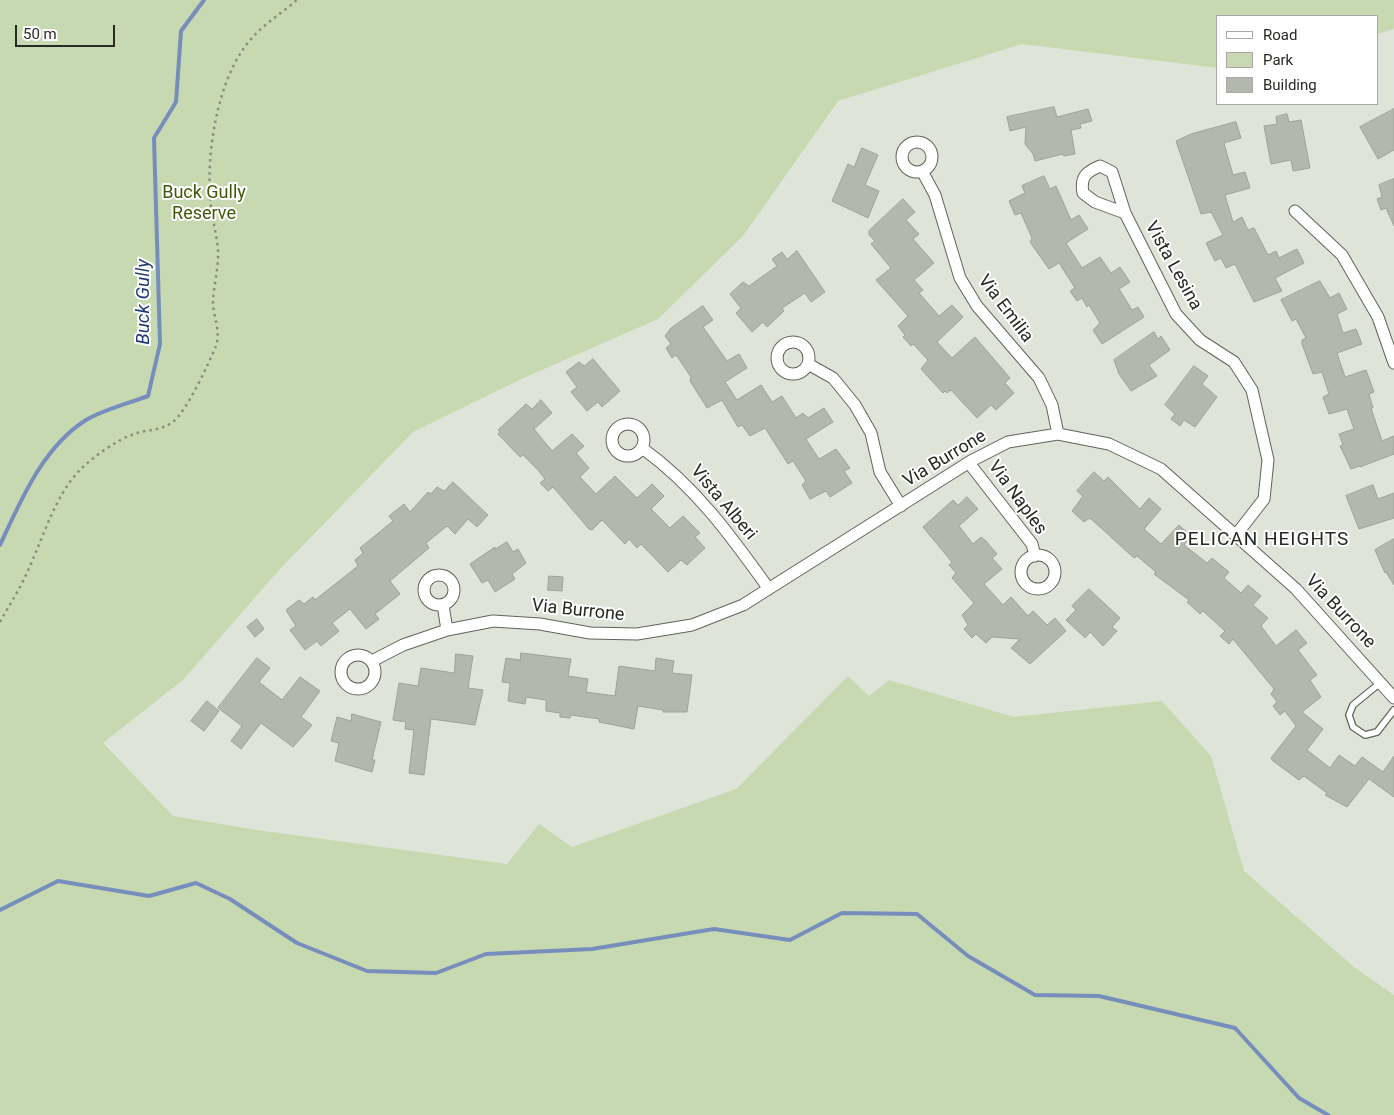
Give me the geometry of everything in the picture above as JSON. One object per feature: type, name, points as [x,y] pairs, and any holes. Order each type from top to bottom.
[{"type":"street","name":"Via Emilia","points":[[922,171],[935,195],[960,278],[977,306],[1039,378],[1052,405],[1058,434]]},
{"type":"street","points":[[1295,211],[1342,255],[1378,317],[1394,363]]},
{"type":"street","name":"Vista Lesina","points":[[1125,213],[1176,314],[1200,340],[1234,362],[1252,390],[1268,460],[1264,499],[1236,535]]},
{"type":"street","points":[[808,364],[833,378],[856,406],[871,433],[880,472],[901,506]]},
{"type":"street","name":"Via Burrone","points":[[372,661],[402,645],[447,630],[493,621],[540,624],[590,633],[637,634],[692,625],[743,606],[969,463],[1008,442],[1058,434],[1109,444],[1161,469],[1296,588],[1394,698]]},
{"type":"street","name":"Vista Alberi","points":[[642,448],[673,471],[699,497],[736,542],[769,589]]},
{"type":"street","name":"Via Naples","points":[[969,463],[1032,544],[1035,556]]},
{"type":"street","points":[[443,605],[447,630]]},
{"type":"lane","points":[[1380,683],[1353,705],[1349,715],[1353,727],[1365,735],[1377,732],[1394,710]]},
{"type":"path","points":[[0,622],[24,578],[64,488],[82,468],[110,448],[134,434],[158,430],[173,422],[188,403],[199,382],[216,345],[218,329],[213,304],[218,249],[210,179],[212,139],[218,113],[229,78],[242,51],[257,32],[297,0]]},
{"type":"green space","name":"Buck Gully Reserve","points":[[0,0],[1394,0],[1394,29],[1379,34],[1379,15],[1216,15],[1216,68],[1022,44],[838,101],[743,236],[658,319],[519,380],[413,432],[279,570],[183,680],[103,743],[173,816],[257,830],[507,864],[539,824],[572,847],[736,789],[848,676],[869,696],[889,680],[1014,717],[1162,701],[1211,756],[1244,871],[1354,967],[1394,995],[1394,1115],[0,1115]]},
{"type":"building","points":[[1054,107],[1057,117],[1088,109],[1092,121],[1080,124],[1081,128],[1071,130],[1075,154],[1064,156],[1063,154],[1035,161],[1033,154],[1025,144],[1026,127],[1010,131],[1007,117]]},
{"type":"building","points":[[1394,109],[1394,150],[1378,159],[1360,127]]},
{"type":"building","points":[[1287,114],[1289,122],[1301,120],[1310,168],[1293,171],[1291,160],[1271,164],[1264,126],[1277,124],[1276,117]]},
{"type":"building","points":[[1236,122],[1241,138],[1224,143],[1233,175],[1245,172],[1250,188],[1225,195],[1233,222],[1242,217],[1248,230],[1254,228],[1268,255],[1276,251],[1279,258],[1297,249],[1304,263],[1275,278],[1282,291],[1254,302],[1235,264],[1226,268],[1221,258],[1215,261],[1206,243],[1223,235],[1211,212],[1201,214],[1176,141],[1191,134]]},
{"type":"building","points":[[862,148],[878,155],[865,185],[879,191],[868,218],[832,201],[848,164],[854,167]]},
{"type":"building","points":[[1044,176],[1050,189],[1056,186],[1071,220],[1079,215],[1088,229],[1066,243],[1082,268],[1100,257],[1111,273],[1120,267],[1130,282],[1119,289],[1132,310],[1138,307],[1144,317],[1102,344],[1093,330],[1100,323],[1089,305],[1087,307],[1082,298],[1077,301],[1070,291],[1075,288],[1059,263],[1049,269],[1030,242],[1032,238],[1021,213],[1015,215],[1009,201],[1025,193],[1022,186]]},
{"type":"building","points":[[1394,179],[1394,226],[1386,208],[1381,210],[1377,199],[1382,197],[1379,185]]},
{"type":"building","points":[[903,199],[915,212],[906,220],[919,234],[913,239],[934,263],[914,280],[923,290],[919,293],[939,316],[952,305],[963,317],[937,342],[952,358],[975,337],[1010,378],[1005,383],[1014,393],[996,410],[991,405],[977,418],[951,390],[943,393],[921,369],[928,360],[913,344],[911,346],[903,337],[905,335],[898,326],[908,316],[876,280],[891,268],[871,244],[875,241],[869,235],[869,231]]},
{"type":"building","points":[[797,251],[825,292],[811,302],[805,293],[782,308],[784,311],[767,327],[763,322],[752,332],[736,313],[741,308],[730,294],[743,282],[749,286],[777,266],[772,259],[782,252],[787,259]]},
{"type":"building","points":[[1320,281],[1330,298],[1339,293],[1347,309],[1337,314],[1343,333],[1356,329],[1362,344],[1337,353],[1345,377],[1366,370],[1374,392],[1369,394],[1373,408],[1371,408],[1382,441],[1394,436],[1394,454],[1351,469],[1340,446],[1343,445],[1339,434],[1354,429],[1347,409],[1329,414],[1323,397],[1329,394],[1322,372],[1313,374],[1302,344],[1302,340],[1306,338],[1296,319],[1292,321],[1281,300]]},
{"type":"building","points":[[703,306],[713,320],[703,327],[727,361],[739,354],[747,368],[725,382],[737,400],[761,385],[772,402],[782,396],[796,418],[803,413],[808,418],[824,408],[833,422],[806,439],[819,459],[836,449],[850,468],[844,471],[852,483],[830,497],[826,491],[810,499],[802,485],[806,481],[793,461],[788,464],[765,428],[750,436],[742,425],[738,427],[722,400],[707,408],[690,381],[691,377],[676,355],[672,358],[666,348],[671,344],[665,336],[671,328]]},
{"type":"building","points":[[1154,332],[1158,339],[1161,336],[1170,350],[1149,365],[1157,376],[1131,391],[1119,374],[1114,360]]},
{"type":"building","points":[[593,359],[620,391],[602,407],[598,402],[587,411],[571,392],[577,387],[566,372],[579,362],[584,366]]},
{"type":"building","points":[[1194,366],[1208,376],[1202,384],[1217,397],[1195,427],[1184,420],[1180,426],[1171,419],[1175,414],[1165,405]]},
{"type":"building","points":[[541,400],[552,413],[534,429],[552,451],[572,434],[584,446],[576,453],[589,468],[580,477],[596,494],[615,476],[637,498],[652,484],[664,496],[651,509],[670,528],[683,516],[700,533],[695,537],[705,548],[687,565],[681,560],[668,572],[641,544],[637,548],[629,539],[625,544],[602,520],[592,530],[589,529],[553,487],[548,491],[540,483],[545,479],[538,470],[523,455],[520,457],[498,434],[500,432],[498,430],[526,404],[532,409]]},
{"type":"building","points":[[1094,472],[1104,481],[1108,477],[1140,509],[1149,498],[1161,509],[1144,529],[1161,544],[1179,525],[1191,536],[1184,545],[1207,563],[1212,558],[1229,572],[1224,578],[1241,593],[1248,585],[1261,596],[1253,605],[1268,618],[1261,626],[1276,646],[1296,630],[1307,643],[1298,650],[1317,675],[1310,680],[1321,697],[1302,712],[1323,729],[1307,750],[1330,768],[1339,755],[1355,766],[1362,757],[1383,772],[1394,756],[1394,797],[1369,779],[1347,807],[1325,795],[1327,793],[1304,776],[1299,780],[1273,761],[1271,758],[1296,726],[1285,711],[1280,715],[1273,706],[1277,702],[1271,694],[1274,689],[1233,639],[1229,644],[1220,636],[1225,631],[1203,611],[1200,614],[1187,602],[1189,600],[1154,574],[1156,572],[1137,556],[1134,558],[1090,518],[1084,522],[1072,511],[1083,496],[1077,491]]},
{"type":"building","points":[[453,482],[488,515],[477,527],[468,519],[455,534],[447,526],[426,543],[429,548],[390,581],[400,594],[375,614],[379,619],[366,629],[350,609],[332,623],[339,631],[321,646],[317,641],[305,650],[290,630],[296,626],[286,610],[299,600],[304,604],[313,597],[315,600],[358,566],[355,560],[363,553],[360,548],[393,521],[389,516],[404,504],[410,512],[428,492],[431,494],[437,487],[444,491]]},
{"type":"building","points":[[1373,485],[1378,499],[1394,493],[1394,518],[1359,529],[1346,496]]},
{"type":"building","points":[[967,497],[978,509],[959,526],[973,544],[981,537],[986,541],[997,554],[992,558],[1002,569],[984,584],[1003,605],[1011,597],[1028,616],[1033,611],[1047,625],[1055,618],[1066,631],[1030,664],[1011,648],[1020,639],[992,637],[986,643],[976,634],[972,638],[964,629],[968,625],[962,615],[974,603],[952,578],[956,573],[949,565],[952,562],[923,527],[953,500],[958,505]]},
{"type":"building","points":[[1394,539],[1394,585],[1385,573],[1375,550]]},
{"type":"building","points":[[507,542],[513,552],[518,549],[526,563],[512,574],[515,579],[495,592],[488,580],[482,583],[470,564],[495,547],[495,549]]},
{"type":"building","points":[[549,576],[563,577],[562,591],[548,590]]},
{"type":"building","points":[[1089,589],[1120,618],[1112,627],[1117,631],[1103,646],[1090,632],[1085,638],[1066,620],[1076,610],[1072,606]]},
{"type":"building","points":[[257,619],[264,629],[255,637],[247,627]]},
{"type":"building","points":[[521,653],[571,659],[568,676],[588,679],[586,692],[615,696],[619,666],[655,671],[656,658],[674,661],[672,673],[692,675],[687,712],[663,712],[663,710],[638,706],[634,729],[599,722],[599,719],[571,715],[570,718],[560,717],[560,713],[546,711],[546,700],[526,697],[525,704],[508,701],[510,683],[502,682],[506,658],[520,660]]},
{"type":"building","points":[[456,654],[473,656],[468,688],[483,690],[475,725],[431,719],[424,775],[409,773],[414,730],[405,729],[406,722],[393,720],[399,683],[418,686],[421,668],[454,673]]},
{"type":"building","points":[[257,658],[270,668],[259,682],[282,700],[300,677],[320,691],[301,717],[312,725],[293,747],[261,723],[241,749],[231,741],[242,726],[218,708]]},
{"type":"building","points":[[207,701],[219,711],[204,731],[191,721]]},
{"type":"building","points":[[352,714],[381,722],[372,760],[375,760],[372,772],[335,761],[339,743],[331,741],[337,717],[351,721]]},
{"type":"waterway","name":"Buck Gully","points":[[0,545],[25,493],[45,460],[57,445],[71,431],[92,416],[148,396],[160,344],[154,138],[176,102],[181,31],[204,0]]},
{"type":"waterway","points":[[0,910],[58,881],[149,896],[196,883],[230,899],[297,943],[367,971],[436,973],[486,954],[592,949],[714,929],[790,940],[842,913],[917,914],[968,956],[1035,995],[1099,996],[1235,1028],[1299,1098],[1328,1115]]},
{"type":"district","name":"PELICAN HEIGHTS","points":[[1262,540]]}]
